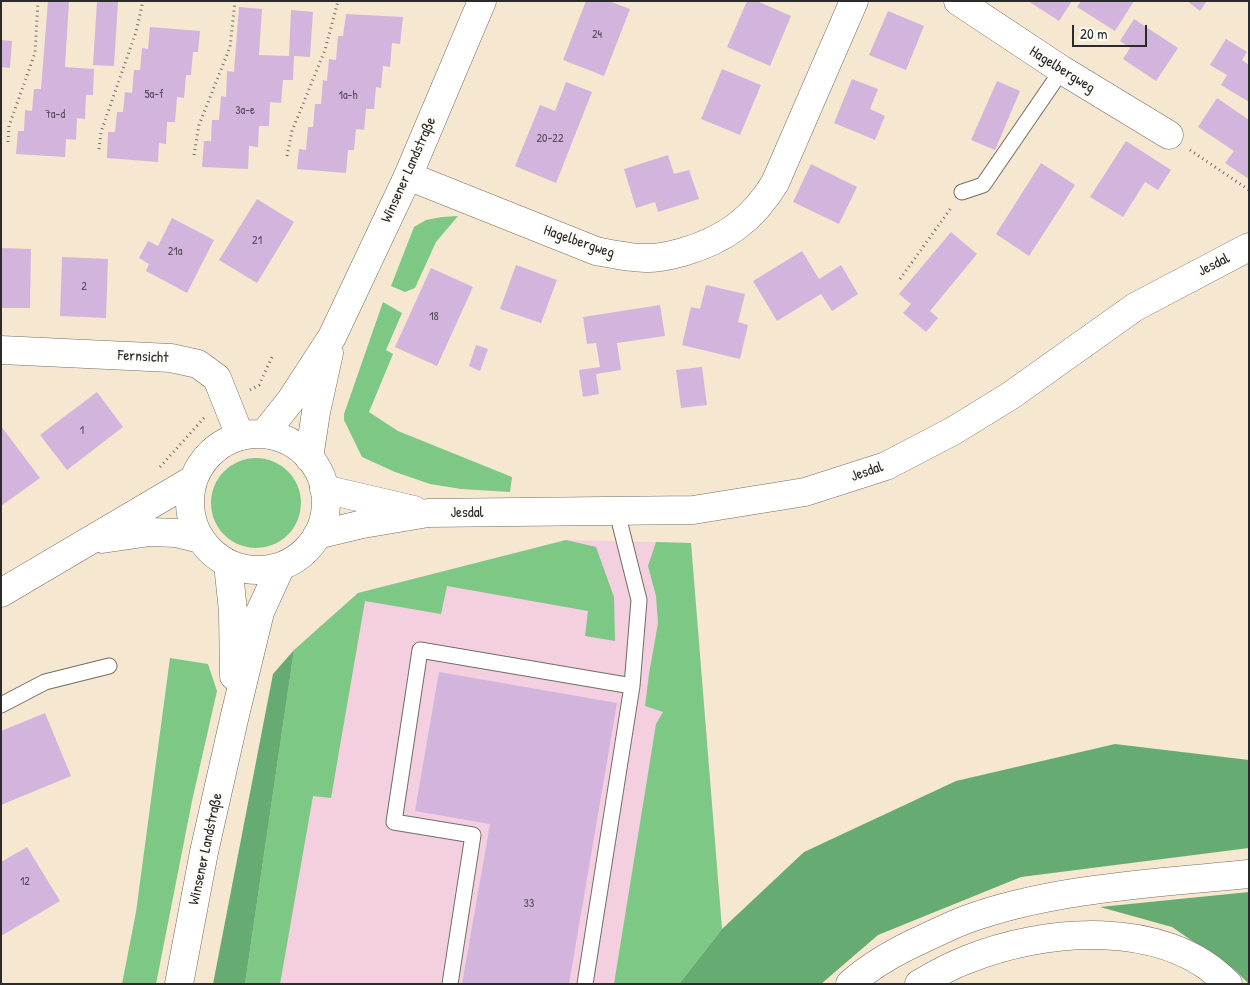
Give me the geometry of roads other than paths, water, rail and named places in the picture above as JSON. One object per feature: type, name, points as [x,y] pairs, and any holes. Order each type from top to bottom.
[{"type":"main road","name":"Winsener Landstraße","points":[[252,435],[291,400],[332,337],[408,176],[482,1]]},
{"type":"main road","name":"Hagelbergweg","points":[[408,176],[596,251],[618,256],[646,258],[672,255],[697,248],[717,239],[743,222],[766,197],[775,183],[854,1]]},
{"type":"main road","name":"Hagelbergweg","points":[[958,1],[1062,70],[1169,136]]},
{"type":"main road","name":"Jesdal","points":[[318,535],[363,524],[428,513],[693,510],[805,492],[886,466],[953,431],[1010,396],[1135,307],[1249,247]]},
{"type":"main road","name":"Winsener Landstraße","points":[[309,458],[316,412],[332,337]]},
{"type":"main road","name":"Fernsicht","points":[[1,350],[171,358],[198,364],[217,378],[227,403],[252,435]]},
{"type":"main road","name":"Winsener Landstraße","points":[[252,435],[281,438],[309,458],[319,473],[324,489],[325,513],[318,535],[308,548],[295,559],[281,566],[263,570],[245,569],[228,564],[217,557],[200,539],[192,520],[190,499],[194,479],[204,460],[220,445],[252,435]]},
{"type":"main road","name":"Winsener Landstraße","points":[[1,593],[194,479]]},
{"type":"main road","name":"Jesdal","points":[[324,489],[428,513]]},
{"type":"main road","name":"Winsener Landstraße","points":[[93,540],[150,532],[176,533],[200,539]]},
{"type":"main road","name":"Winsener Landstraße","points":[[228,564],[234,611],[235,715]]},
{"type":"main road","name":"Winsener Landstraße","points":[[179,984],[204,852],[260,612],[281,566]]},
{"type":"main road","points":[[850,984],[861,974],[906,947],[966,920],[1021,904],[1135,885],[1249,874]]},
{"type":"main road","points":[[919,984],[966,960],[1014,944],[1056,937],[1096,935],[1139,939],[1180,950],[1217,972],[1228,984]]},
{"type":"lane","points":[[962,192],[984,185],[1062,70]]},
{"type":"lane","points":[[585,984],[632,686],[639,600],[617,512]]},
{"type":"lane","points":[[450,984],[473,835],[394,822],[420,650],[632,686]]},
{"type":"lane","points":[[1,705],[45,682],[109,666]]}]
